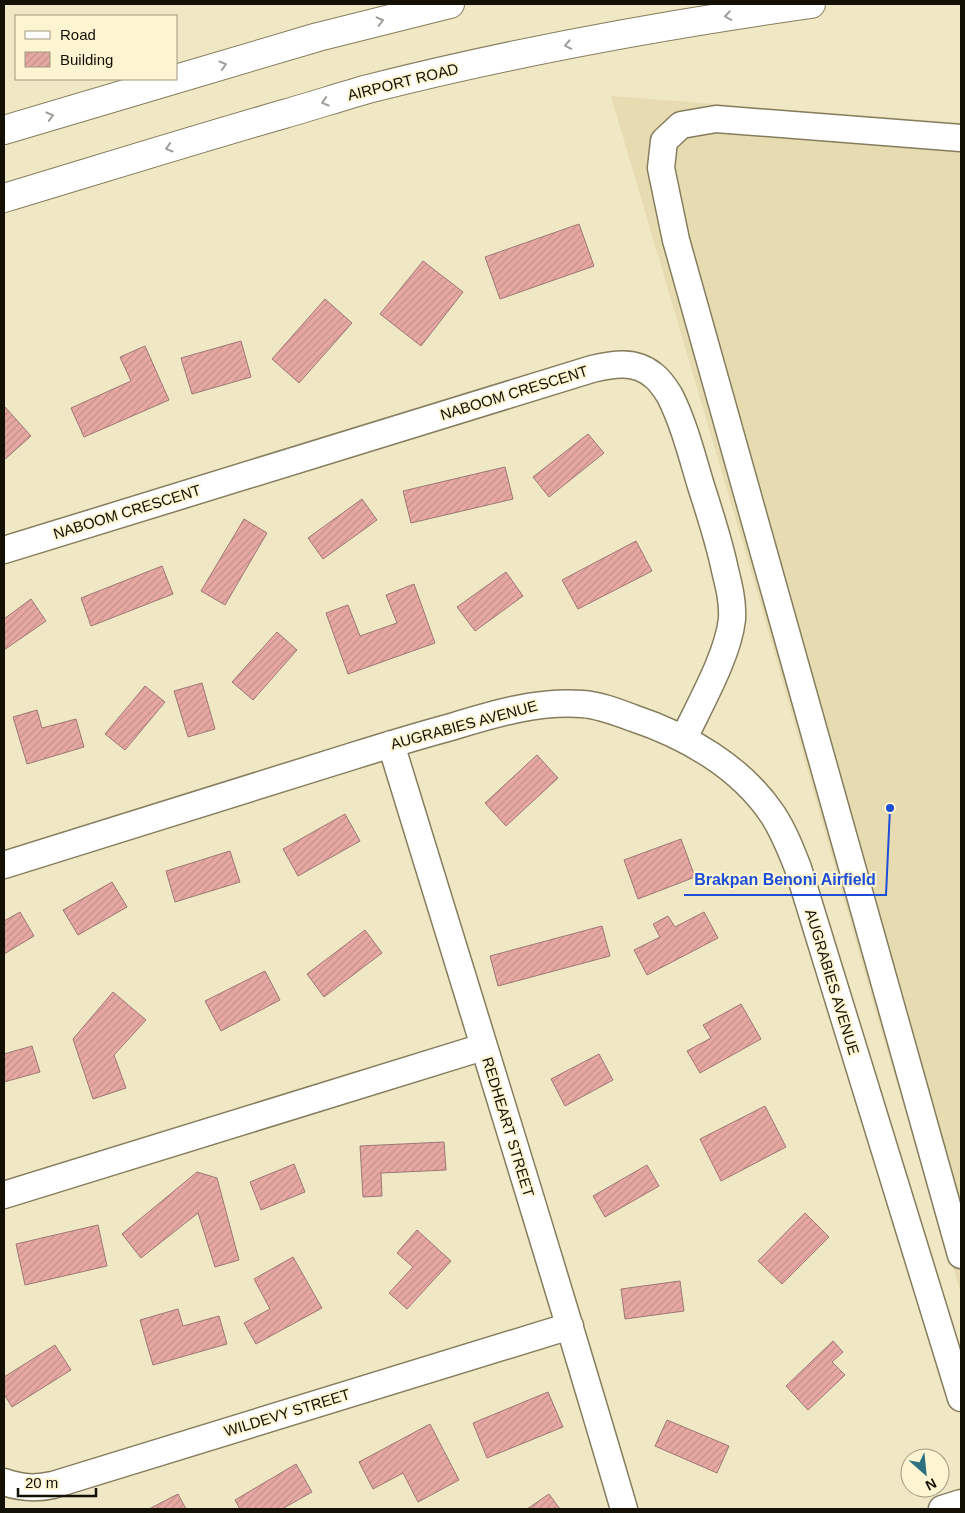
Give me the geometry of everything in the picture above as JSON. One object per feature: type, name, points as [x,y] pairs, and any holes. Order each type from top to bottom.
[{"type":"main road","points":[[178,78],[318,37],[450,4]]},
{"type":"main road","name":"AIRPORT ROAD","points":[[4,198],[367,90],[508,56],[726,16],[811,4]]},
{"type":"main road","points":[[4,130],[173,80]]},
{"type":"street","points":[[961,138],[716,118],[681,125],[664,142],[661,168],[676,240],[961,1255]]},
{"type":"street","name":"NABOOM CRESCENT","points":[[4,550],[592,369],[608,365],[628,364],[639,367],[652,374],[663,384],[684,430],[718,541],[730,592],[732,617],[728,637],[718,665],[684,738]]},
{"type":"street","name":"AUGRABIES AVENUE","points":[[4,865],[392,744],[517,708],[550,703],[584,704],[643,721],[684,738],[714,757],[740,777],[774,816],[789,843],[961,1398]]},
{"type":"street","name":"REDHEART STREET","points":[[392,744],[624,1509]]},
{"type":"street","points":[[4,1195],[483,1046]]},
{"type":"street","name":"WILDEVY STREET","points":[[4,1482],[25,1488],[53,1486],[570,1326]]},
{"type":"street","points":[[942,1509],[961,1503]]},
{"type":"shaded area","points":[[611,96],[961,123],[961,1294],[880,1027],[756,588]]},
{"type":"building","points":[[579,224],[594,266],[500,299],[485,257]]},
{"type":"building","points":[[423,261],[463,292],[421,346],[380,314]]},
{"type":"building","points":[[325,299],[352,323],[299,383],[272,359]]},
{"type":"building","points":[[241,341],[251,377],[192,394],[181,358]]},
{"type":"building","points":[[145,346],[169,400],[84,437],[71,408],[131,381],[120,357]]},
{"type":"building","points":[[4,408],[31,436],[4,460]]},
{"type":"building","points":[[588,434],[604,453],[549,497],[533,477]]},
{"type":"building","points":[[505,467],[513,499],[411,523],[403,491]]},
{"type":"building","points":[[362,499],[377,520],[323,559],[308,538]]},
{"type":"building","points":[[244,519],[267,533],[225,605],[201,591]]},
{"type":"building","points":[[636,541],[652,571],[578,609],[562,580]]},
{"type":"building","points":[[162,566],[173,594],[91,626],[81,598]]},
{"type":"building","points":[[506,572],[523,596],[475,631],[457,607]]},
{"type":"building","points":[[414,584],[435,643],[348,674],[326,613],[348,605],[360,636],[397,623],[386,595]]},
{"type":"building","points":[[31,599],[46,621],[4,650],[4,619]]},
{"type":"building","points":[[277,632],[297,650],[253,700],[232,682]]},
{"type":"building","points":[[202,683],[215,729],[188,737],[174,691]]},
{"type":"building","points":[[145,686],[165,702],[125,750],[105,734]]},
{"type":"building","points":[[37,710],[42,728],[76,719],[84,747],[27,764],[13,717]]},
{"type":"building","points":[[537,755],[558,778],[506,826],[485,803]]},
{"type":"building","points":[[345,814],[360,841],[298,876],[283,849]]},
{"type":"building","points":[[681,839],[695,877],[638,899],[624,860]]},
{"type":"building","points":[[230,851],[240,882],[175,902],[166,871]]},
{"type":"building","points":[[112,882],[127,907],[78,935],[63,910]]},
{"type":"building","points":[[20,912],[34,936],[4,954],[4,921]]},
{"type":"building","points":[[704,912],[718,938],[647,975],[634,950],[660,937],[653,924],[668,916],[675,927]]},
{"type":"building","points":[[602,926],[610,956],[498,986],[490,956]]},
{"type":"building","points":[[365,930],[382,953],[324,997],[307,974]]},
{"type":"building","points":[[265,971],[280,1000],[221,1031],[205,1001]]},
{"type":"building","points":[[113,992],[146,1020],[114,1055],[126,1088],[93,1099],[73,1039]]},
{"type":"building","points":[[741,1004],[761,1039],[700,1073],[687,1051],[711,1038],[703,1025]]},
{"type":"building","points":[[32,1046],[40,1072],[4,1082],[4,1054]]},
{"type":"building","points":[[599,1054],[613,1080],[565,1106],[551,1079]]},
{"type":"building","points":[[765,1106],[786,1147],[721,1181],[700,1139]]},
{"type":"building","points":[[444,1142],[446,1170],[381,1173],[382,1196],[363,1197],[360,1146]]},
{"type":"building","points":[[294,1164],[305,1192],[261,1210],[250,1182]]},
{"type":"building","points":[[647,1165],[659,1186],[605,1217],[593,1196]]},
{"type":"building","points":[[197,1172],[217,1178],[239,1260],[215,1267],[198,1213],[141,1258],[122,1234]]},
{"type":"building","points":[[805,1213],[829,1237],[782,1284],[758,1261]]},
{"type":"building","points":[[98,1225],[107,1266],[25,1285],[16,1244]]},
{"type":"building","points":[[417,1230],[451,1261],[407,1309],[389,1293],[413,1267],[397,1253]]},
{"type":"building","points":[[293,1257],[322,1308],[256,1344],[244,1323],[270,1309],[254,1279]]},
{"type":"building","points":[[680,1281],[684,1311],[625,1319],[621,1289]]},
{"type":"building","points":[[178,1309],[183,1326],[219,1316],[227,1344],[153,1365],[140,1320]]},
{"type":"building","points":[[833,1341],[843,1352],[832,1362],[845,1375],[808,1410],[786,1386]]},
{"type":"building","points":[[55,1345],[71,1370],[12,1407],[4,1394],[4,1377]]},
{"type":"building","points":[[548,1392],[563,1427],[487,1458],[473,1423]]},
{"type":"building","points":[[667,1420],[729,1446],[717,1473],[655,1446]]},
{"type":"building","points":[[430,1424],[459,1480],[418,1502],[403,1473],[373,1489],[359,1462]]},
{"type":"building","points":[[296,1464],[312,1492],[282,1509],[240,1509],[235,1500]]},
{"type":"building","points":[[178,1494],[186,1509],[149,1509]]},
{"type":"building","points":[[549,1494],[560,1509],[527,1509]]},
{"type":"place","name":"Brakpan Benoni Airfield","points":[[890,808]]}]
